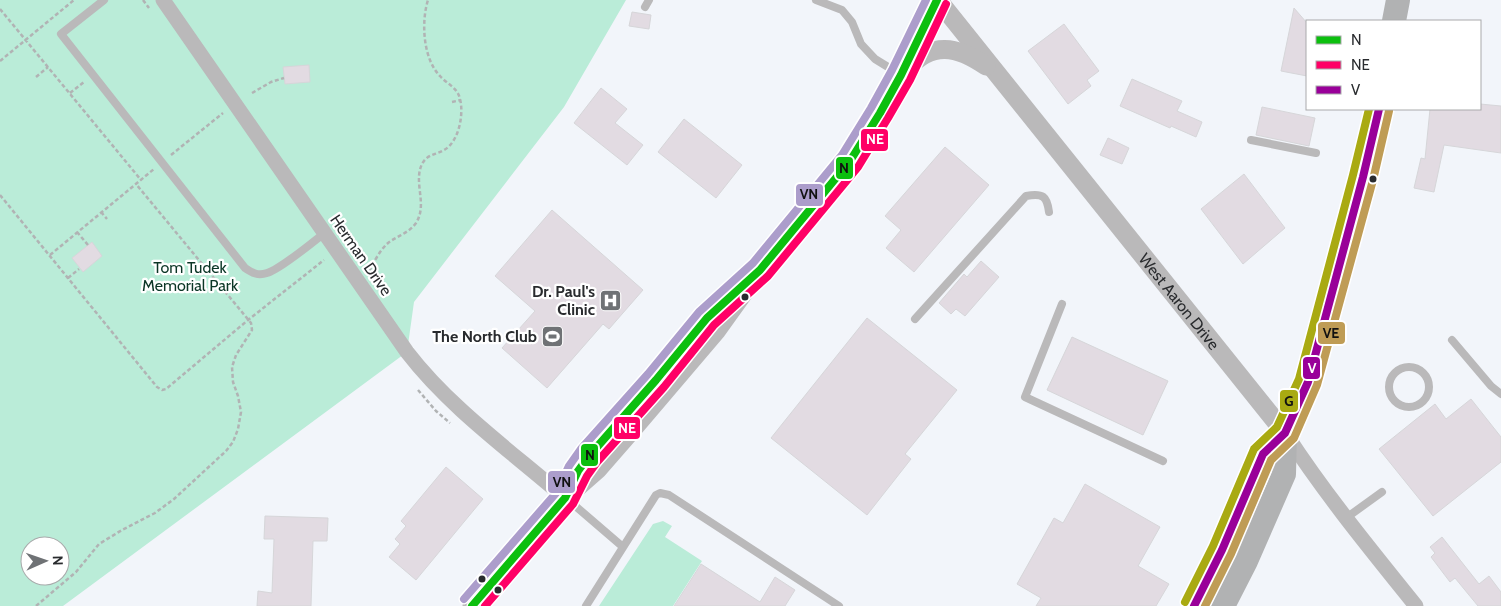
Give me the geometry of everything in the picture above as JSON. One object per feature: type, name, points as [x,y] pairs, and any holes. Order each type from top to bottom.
[{"type":"main road","points":[[1394,20],[1398,0]]},
{"type":"main road","points":[[1194,606],[1222,550],[1263,454],[1285,433],[1308,382],[1363,176],[1378,110]]},
{"type":"main road","points":[[1223,606],[1246,562],[1284,474],[1285,433]]},
{"type":"street","name":"Herman Drive","points":[[163,0],[425,375],[443,394],[565,498]]},
{"type":"street","points":[[472,606],[565,498],[578,471],[589,456],[656,380],[707,318],[760,270],[850,160],[880,113],[901,75],[937,0]]},
{"type":"street","name":"West Aaron Drive","points":[[937,0],[1285,433],[1303,461],[1346,518],[1416,606]]},
{"type":"street","points":[[901,75],[921,56],[939,49],[973,57],[996,73]]},
{"type":"lane","points":[[104,0],[61,34],[245,268],[254,274],[266,274],[276,269],[325,233]]},
{"type":"lane","points":[[816,0],[842,10],[852,22],[861,44],[875,59],[901,75]]},
{"type":"lane","points":[[1251,140],[1316,153]]},
{"type":"lane","points":[[915,319],[1026,196],[1036,195],[1044,197],[1048,202],[1049,212]]},
{"type":"lane","points":[[1062,304],[1025,397],[1163,461]]},
{"type":"lane","points":[[1452,340],[1491,386],[1501,394]]},
{"type":"lane","points":[[1405,368],[1419,370],[1428,381],[1427,396],[1416,406],[1408,407],[1401,405],[1390,394],[1392,376],[1405,368]]},
{"type":"lane","points":[[1346,518],[1382,492]]},
{"type":"lane","points":[[586,606],[656,495],[665,493],[839,606]]},
{"type":"lane","points":[[565,498],[623,547]]},
{"type":"path","points":[[0,61],[74,0]]},
{"type":"path","points":[[366,274],[385,246],[411,229],[416,222],[421,204],[418,174],[425,160],[445,150],[453,142],[458,127],[461,100],[459,94],[439,76],[429,55],[425,18],[428,0]]},
{"type":"path","points":[[0,9],[141,180]]},
{"type":"path","points":[[36,77],[48,67]]},
{"type":"path","points":[[252,93],[271,82],[284,78]]},
{"type":"path","points":[[70,93],[76,88]]},
{"type":"path","points":[[452,102],[461,100]]},
{"type":"path","points":[[169,156],[228,110]]},
{"type":"path","points":[[50,255],[156,167]]},
{"type":"path","points":[[36,606],[76,572],[99,544],[155,513],[174,500],[226,451],[233,442],[238,429],[241,412],[238,396],[232,382],[232,368],[236,355],[252,330],[252,326],[136,184]]},
{"type":"path","points":[[0,195],[162,390],[166,389],[323,259]]},
{"type":"path","points":[[101,212],[107,219]]},
{"type":"path","points":[[77,232],[88,245]]},
{"type":"path","points":[[68,278],[79,269]]},
{"type":"green space","name":"Tom Tudek Memorial Park","points":[[0,0],[626,0],[564,107],[414,302],[407,352],[63,606],[0,606]]},
{"type":"green space","points":[[663,521],[672,526],[665,537],[702,561],[673,606],[599,606],[653,524]]},
{"type":"building","points":[[1294,8],[1306,22],[1306,76],[1281,71]]},
{"type":"building","points":[[632,12],[651,15],[649,29],[629,26]]},
{"type":"building","points":[[1064,24],[1099,71],[1087,80],[1091,86],[1068,104],[1028,51]]},
{"type":"building","points":[[309,65],[310,82],[285,84],[283,67]]},
{"type":"building","points":[[1132,79],[1182,101],[1177,111],[1202,122],[1196,137],[1120,106]]},
{"type":"building","points":[[601,88],[627,109],[615,123],[643,145],[627,165],[574,123]]},
{"type":"building","points":[[1481,104],[1501,106],[1501,153],[1444,145],[1434,192],[1414,188],[1421,158],[1425,159],[1430,110],[1481,110]]},
{"type":"building","points":[[1262,107],[1315,118],[1309,146],[1256,135]]},
{"type":"building","points":[[684,119],[742,165],[716,198],[658,152]]},
{"type":"building","points":[[1108,138],[1129,148],[1122,164],[1100,155]]},
{"type":"building","points":[[945,147],[989,185],[914,272],[886,248],[901,230],[885,216]]},
{"type":"building","points":[[1244,174],[1285,228],[1243,264],[1201,209]]},
{"type":"building","points":[[552,210],[643,290],[609,329],[603,324],[547,388],[502,348],[535,311],[495,276]]},
{"type":"building","points":[[92,242],[102,256],[83,272],[72,258]]},
{"type":"building","points":[[981,261],[999,277],[965,316],[956,309],[951,314],[939,303],[964,274],[967,277]]},
{"type":"building","points":[[867,318],[957,390],[905,454],[911,459],[867,515],[771,438]]},
{"type":"building","points":[[1072,337],[1168,381],[1143,435],[1047,390]]},
{"type":"building","points":[[1471,399],[1501,437],[1501,462],[1433,516],[1379,449],[1435,404],[1446,419]]},
{"type":"building","points":[[446,467],[483,499],[416,580],[389,557],[400,544],[395,539],[406,526],[401,521]]},
{"type":"building","points":[[1085,484],[1160,527],[1138,566],[1169,584],[1156,606],[1036,606],[1041,598],[1017,584],[1054,518],[1063,523]]},
{"type":"building","points":[[265,516],[328,518],[327,541],[313,541],[311,606],[257,606],[258,591],[272,593],[274,539],[264,539]]},
{"type":"building","points":[[1442,537],[1479,584],[1489,576],[1501,592],[1501,606],[1478,606],[1455,578],[1450,582],[1431,557],[1435,553],[1430,547]]},
{"type":"building","points":[[701,564],[760,602],[775,577],[795,590],[785,606],[674,606]]},
{"type":"transit line","name":"VN","points":[[464,599],[557,492],[569,466],[581,449],[648,374],[699,312],[753,263],[842,155],[892,70],[926,0]]},
{"type":"transit line","name":"N","points":[[472,606],[565,498],[578,471],[589,456],[656,380],[707,318],[760,270],[850,161],[901,75],[937,0]]},
{"type":"transit line","name":"NE","points":[[485,606],[573,504],[587,476],[597,462],[664,387],[714,325],[768,276],[858,167],[910,80],[946,4]]},
{"type":"transit line","name":"G","points":[[1185,602],[1213,546],[1254,449],[1277,427],[1299,379],[1369,110]]},
{"type":"transit line","name":"V","points":[[1194,606],[1222,550],[1263,454],[1285,433],[1308,382],[1363,177],[1379,110]]},
{"type":"transit line","name":"VE","points":[[1205,606],[1231,554],[1271,460],[1294,438],[1317,385],[1373,180],[1389,111]]},
{"type":"place","name":"Dr. Paul's Clinic","points":[[611,300]]},
{"type":"place","name":"The North Club","points":[[553,336]]}]
